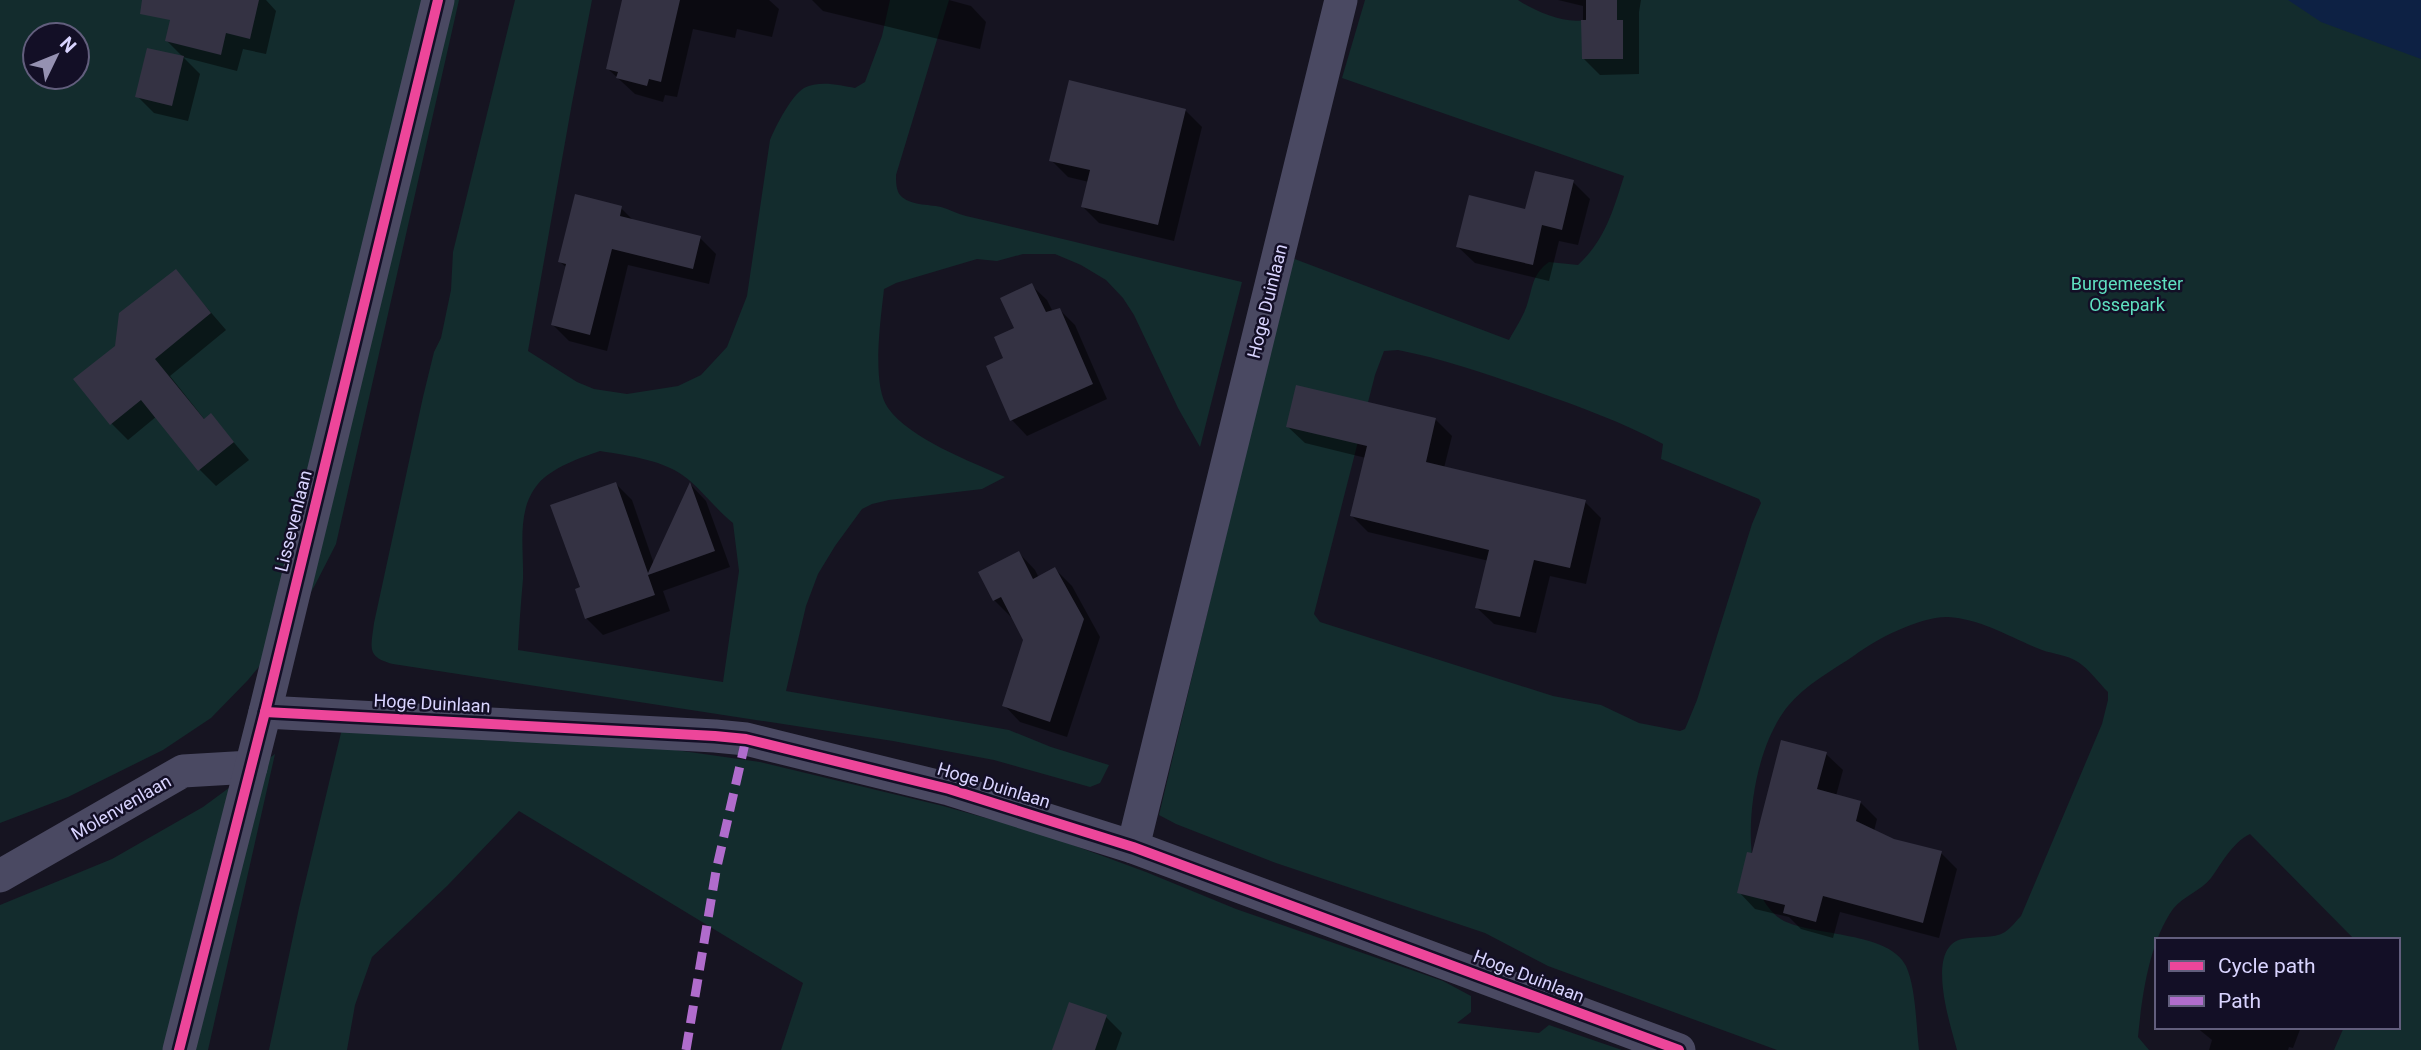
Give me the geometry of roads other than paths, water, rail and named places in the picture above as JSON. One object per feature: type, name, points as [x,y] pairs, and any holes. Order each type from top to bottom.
[{"type":"street","name":"Lissevenlaan","points":[[178,1050],[265,712],[438,0]]},
{"type":"street","name":"Hoge Duinlaan","points":[[1133,847],[1341,0]]},
{"type":"street","name":"Hoge Duinlaan","points":[[265,712],[746,739],[950,789],[1133,847],[1679,1050]]},
{"type":"street","name":"Molenvenlaan","points":[[0,876],[183,771],[251,767]]},
{"type":"water","points":[[2288,0],[2421,0],[2421,59],[2321,22]]},
{"type":"park label","name":"Burgemeester Ossepark","points":[[2127,293]]}]
